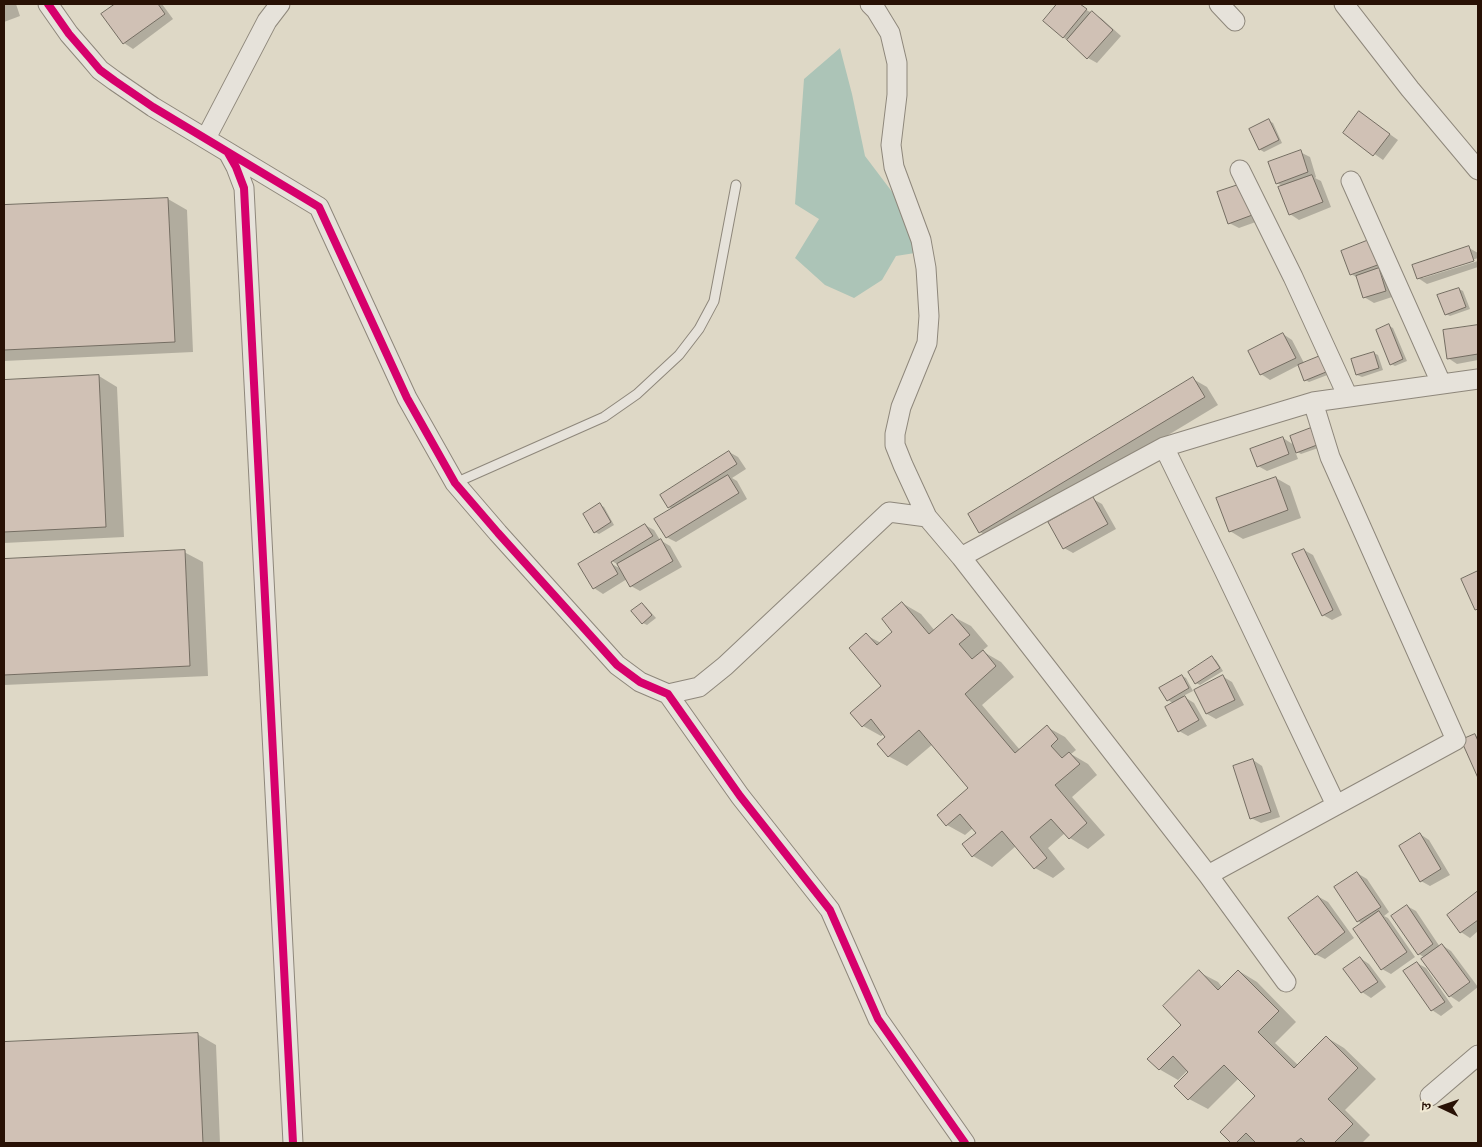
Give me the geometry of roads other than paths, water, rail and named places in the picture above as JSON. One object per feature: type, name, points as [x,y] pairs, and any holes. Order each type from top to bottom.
[{"type":"street","points":[[48,4],[69,34],[100,70],[153,107],[319,207],[407,398],[454,482],[617,665],[640,682],[668,694],[740,796],[830,910],[878,1019],[965,1143]]},
{"type":"street","points":[[206,138],[267,21],[280,4]]},
{"type":"street","points":[[870,4],[876,10],[890,33],[897,63],[897,95],[891,145],[894,167],[921,240],[926,268],[929,316],[927,343],[901,407],[894,434],[895,445],[903,465],[927,517],[961,557],[1208,875],[1286,982]]},
{"type":"street","points":[[1219,4],[1235,21]]},
{"type":"street","points":[[1344,4],[1410,89],[1478,170]]},
{"type":"street","points":[[227,150],[244,188],[293,1143]]},
{"type":"street","points":[[1240,170],[1348,397]]},
{"type":"street","points":[[1352,181],[1441,384]]},
{"type":"street","points":[[961,557],[1164,447],[1312,402],[1441,384],[1477,384]]},
{"type":"street","points":[[1208,875],[1456,740],[1330,457],[1312,402]]},
{"type":"street","points":[[1164,447],[1336,805]]},
{"type":"street","points":[[668,694],[699,687],[725,666],[889,512],[927,517]]},
{"type":"street","points":[[1430,1096],[1478,1055]]},
{"type":"lane","points":[[454,482],[604,417],[637,394],[679,355],[699,329],[714,301],[736,185]]}]
